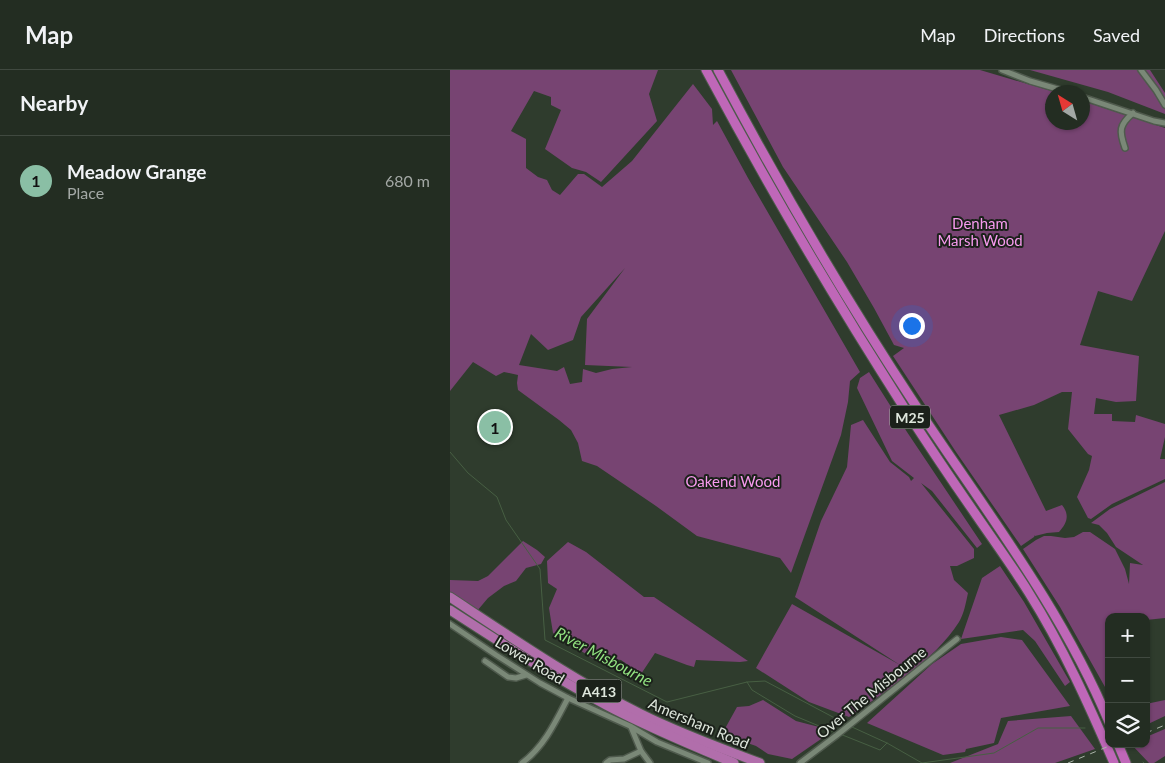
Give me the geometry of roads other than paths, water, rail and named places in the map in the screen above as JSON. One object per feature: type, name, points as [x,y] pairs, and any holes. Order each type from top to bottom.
[{"type":"highway","name":"M25","points":[[706,70],[735,125],[853,328],[1034,601],[1058,641],[1114,763]]},
{"type":"highway","name":"M25","points":[[718,70],[807,230],[882,353],[1049,605],[1082,664],[1105,713]]},
{"type":"highway","name":"Amersham Road","points":[[450,597],[532,652],[639,713],[678,731],[760,763]]},
{"type":"highway","name":"A413","points":[[450,610],[526,659],[606,705],[655,730],[734,763]]},
{"type":"highway","points":[[1120,748],[1126,763]]},
{"type":"street","points":[[1002,70],[1045,85]]},
{"type":"street","points":[[1141,70],[1165,105]]},
{"type":"street","points":[[1090,100],[1165,123]]},
{"type":"street","points":[[1125,148],[1121,136],[1121,127],[1127,118],[1133,114]]},
{"type":"street","name":"Lower Road","points":[[450,624],[496,655],[568,698],[630,726],[657,742],[708,763]]},
{"type":"street","name":"Over The Misbourne","points":[[800,763],[852,724],[957,639]]},
{"type":"street","points":[[485,661],[508,676],[516,678],[527,674]]},
{"type":"street","points":[[522,763],[542,744],[568,698]]},
{"type":"street","points":[[630,726],[641,751],[650,763]]},
{"type":"street","points":[[606,763],[610,760],[624,759],[641,751]]},
{"type":"waterway","name":"River Misbourne","points":[[450,452],[468,473],[497,497],[506,520],[540,569],[545,640],[667,702],[747,682],[765,681],[846,724]]},
{"type":"waterway","name":"River Misbourne","points":[[747,682],[752,690],[795,716],[836,733]]},
{"type":"waterway","name":"River Misbourne","points":[[852,727],[887,743],[922,763],[994,753],[1038,728],[1085,728]]},
{"type":"waterway","name":"River Misbourne","points":[[840,734],[880,750],[887,743]]},
{"type":"railway","points":[[1150,731],[1165,725]]},
{"type":"railway","points":[[1068,763],[1105,748]]},
{"type":"place","name":"Meadow Grange","points":[[495,427]]},
{"type":"park label","name":"Denham Marsh Wood","points":[[980,232]]},
{"type":"park label","name":"Oakend Wood","points":[[733,481]]}]
